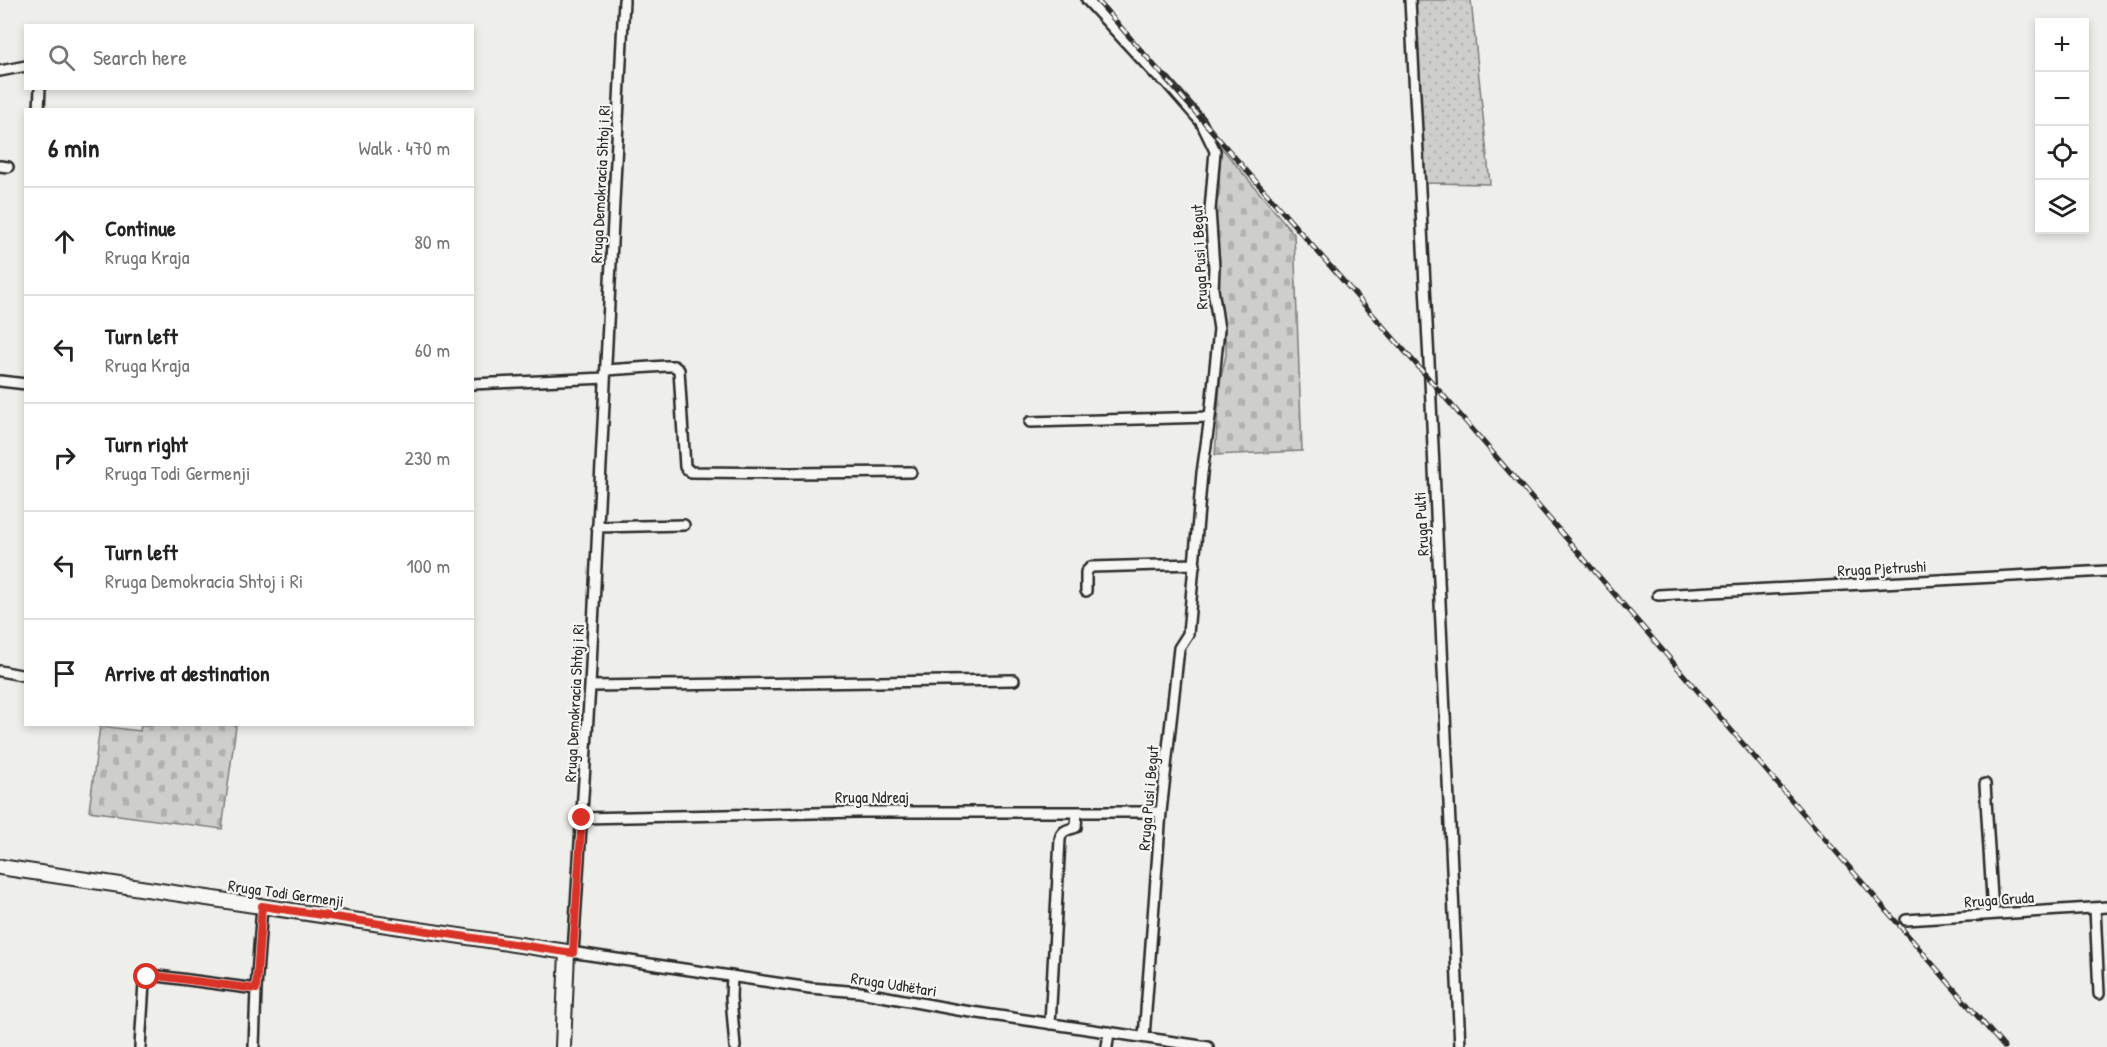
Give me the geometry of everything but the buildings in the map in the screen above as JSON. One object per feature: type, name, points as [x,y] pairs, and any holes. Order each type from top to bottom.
[{"type":"street","name":"Rruga Demokracia Shtoj i Ri","points":[[570,952],[582,818],[590,686],[624,0]]},
{"type":"street","name":"Rruga Pusi i Begut","points":[[1087,0],[1201,122],[1215,152],[1210,210],[1213,289],[1219,328],[1202,473],[1188,634],[1179,648],[1161,812],[1144,1038]]},
{"type":"street","name":"Rruga Pulti","points":[[1410,0],[1430,380],[1460,1047]]},
{"type":"street","points":[[0,71],[24,66]]},
{"type":"street","points":[[39,108],[40,90]]},
{"type":"street","points":[[474,384],[605,374],[674,366],[680,370],[685,467],[691,471],[911,472]]},
{"type":"street","points":[[0,381],[24,384]]},
{"type":"street","points":[[1030,422],[1210,417]]},
{"type":"street","points":[[597,527],[684,525]]},
{"type":"street","points":[[1086,591],[1086,572],[1091,567],[1195,564]]},
{"type":"street","name":"Rruga Pjetrushi","points":[[1658,595],[2107,571]]},
{"type":"street","points":[[0,671],[24,676]]},
{"type":"street","points":[[590,686],[1014,680]]},
{"type":"street","points":[[1985,784],[1993,914]]},
{"type":"street","name":"Rruga Ndreaj","points":[[582,818],[859,812],[1161,812]]},
{"type":"street","points":[[1050,1024],[1061,834],[1065,830],[1076,827],[1077,812]]},
{"type":"street","name":"Rruga Todi Germenji","points":[[0,867],[570,952]]},
{"type":"street","points":[[254,1047],[262,906]]},
{"type":"street","name":"Rruga Gruda","points":[[1906,920],[2107,907]]},
{"type":"street","points":[[2095,908],[2099,994]]},
{"type":"street","points":[[563,1047],[570,952]]},
{"type":"street","name":"Rruga Udhëtari","points":[[570,952],[810,988],[860,992],[958,1010],[1208,1047]]},
{"type":"street","points":[[140,1047],[144,983],[147,977],[158,976],[256,989]]},
{"type":"street","points":[[732,976],[731,997],[735,1047]]},
{"type":"street","points":[[1107,1047],[1109,1032]]},
{"type":"green space","points":[[1412,0],[1471,0],[1490,184],[1421,183]]},
{"type":"green space","points":[[1220,146],[1294,234],[1302,451],[1215,455],[1220,382],[1226,355],[1226,342],[1217,304],[1215,206],[1219,195]]},
{"type":"green space","points":[[100,726],[140,731],[141,726],[236,726],[222,829],[89,811]]},
{"type":"railway","points":[[1097,0],[1430,380],[2004,1047]]},
{"type":"route","points":[[147,977],[158,976],[256,989],[262,906],[573,953],[582,818]]}]
